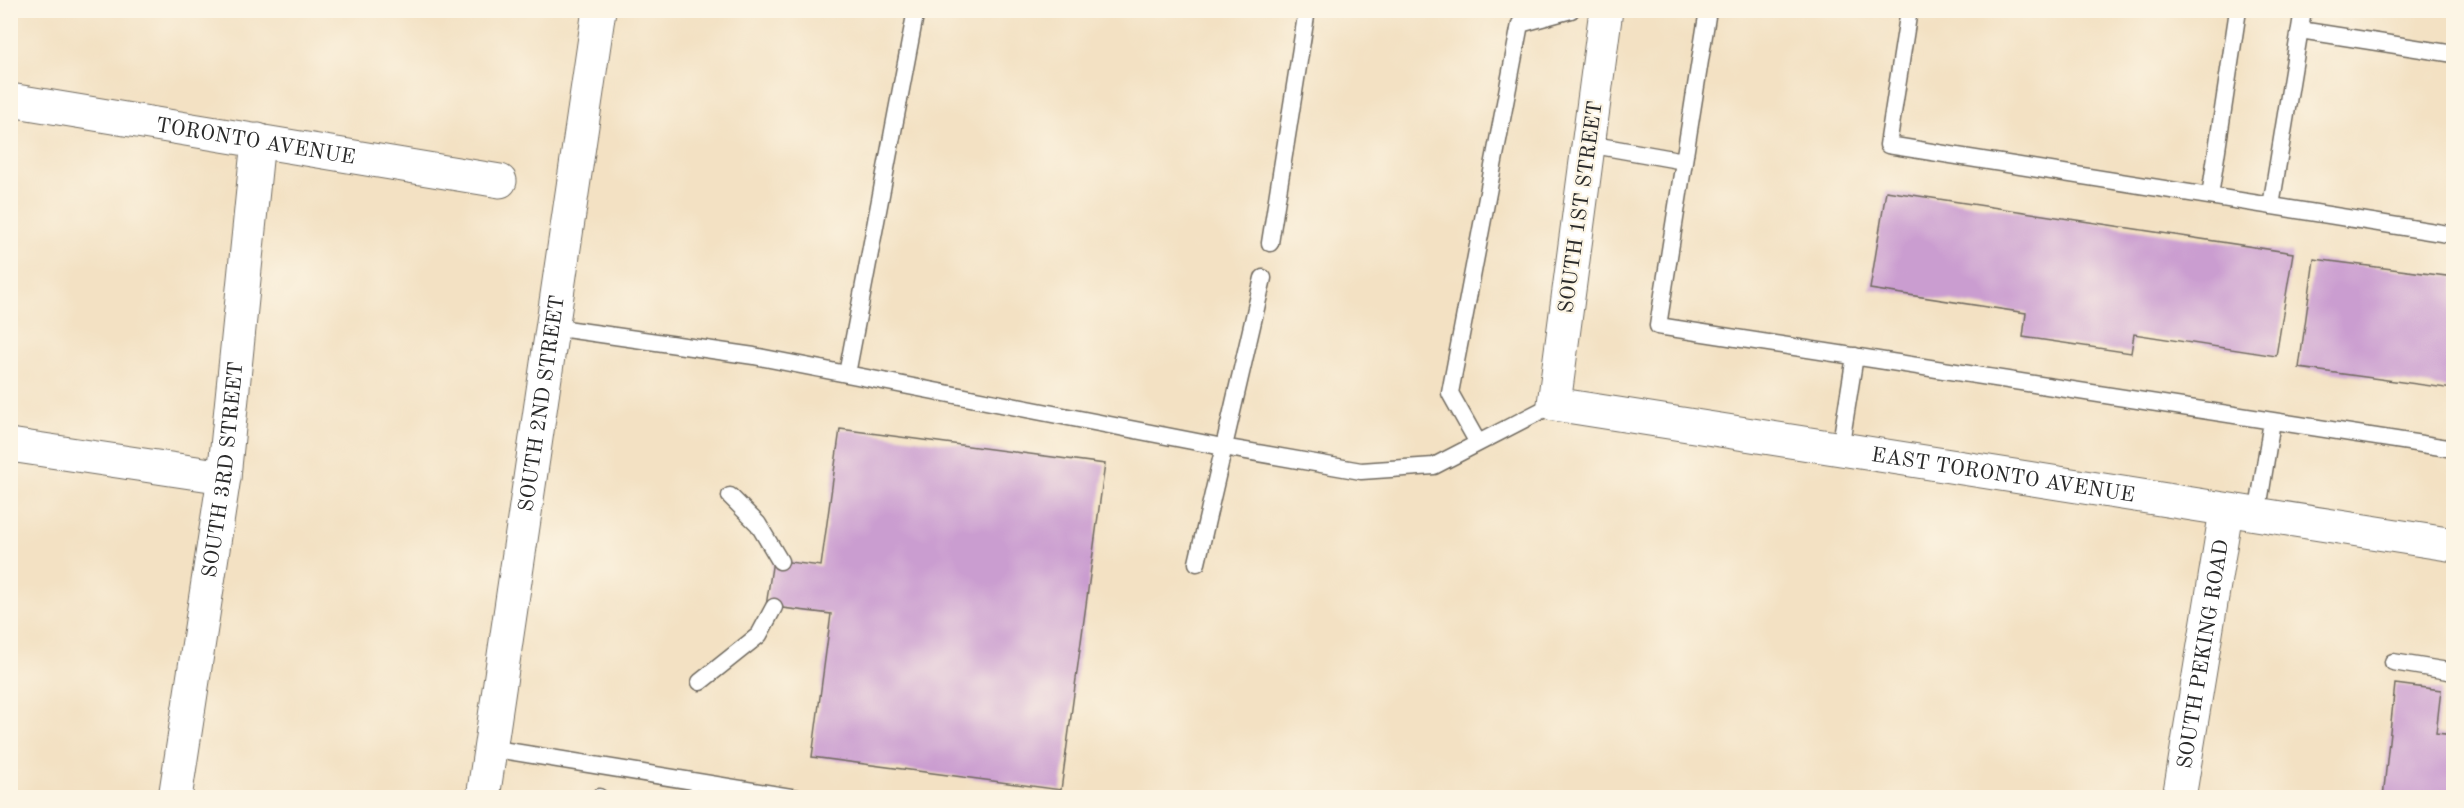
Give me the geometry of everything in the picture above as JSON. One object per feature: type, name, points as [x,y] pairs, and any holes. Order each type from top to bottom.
[{"type":"street","name":"SOUTH 2ND STREET","points":[[483,798],[599,10]]},
{"type":"street","name":"SOUTH 1ST STREET","points":[[1554,404],[1606,10]]},
{"type":"street","name":"TORONTO AVENUE","points":[[10,100],[500,181]]},
{"type":"street","name":"SOUTH 3RD STREET","points":[[175,798],[224,477],[258,140]]},
{"type":"street","name":"EAST TORONTO AVENUE","points":[[1554,404],[2454,545]]},
{"type":"street","points":[[10,445],[224,477]]},
{"type":"street","name":"SOUTH PEKING ROAD","points":[[2179,798],[2241,513]]},
{"type":"lane","points":[[847,374],[916,10]]},
{"type":"lane","points":[[1270,243],[1307,10]]},
{"type":"lane","points":[[1478,443],[1450,393],[1520,24],[1571,10]]},
{"type":"lane","points":[[1708,10],[1658,326],[2454,449]]},
{"type":"lane","points":[[1909,10],[1888,145],[2454,235]]},
{"type":"lane","points":[[2210,196],[2238,10]]},
{"type":"lane","points":[[2271,206],[2303,10]]},
{"type":"lane","points":[[2300,30],[2454,54]]},
{"type":"lane","points":[[1588,144],[1684,161]]},
{"type":"lane","points":[[1197,563],[1263,278]]},
{"type":"lane","points":[[552,327],[754,356],[1223,447],[1361,471],[1434,466],[1554,404]]},
{"type":"lane","points":[[1840,449],[1855,356]]},
{"type":"lane","points":[[2241,513],[2272,421]]},
{"type":"lane","points":[[730,496],[758,524],[780,561]]},
{"type":"lane","points":[[700,682],[759,635],[774,607]]},
{"type":"lane","points":[[2393,662],[2454,672]]},
{"type":"lane","points":[[490,748],[797,798]]},
{"type":"building","points":[[1886,191],[2293,253],[2276,356],[2134,334],[2131,353],[2023,337],[2026,313],[1870,289]]},
{"type":"building","points":[[2314,259],[2454,277],[2453,389],[2299,368]]},
{"type":"building","points":[[840,429],[1105,464],[1061,790],[812,757],[831,614],[766,606],[773,560],[821,566]]},
{"type":"building","points":[[2395,684],[2441,690],[2436,733],[2454,735],[2454,798],[2383,798]]}]
